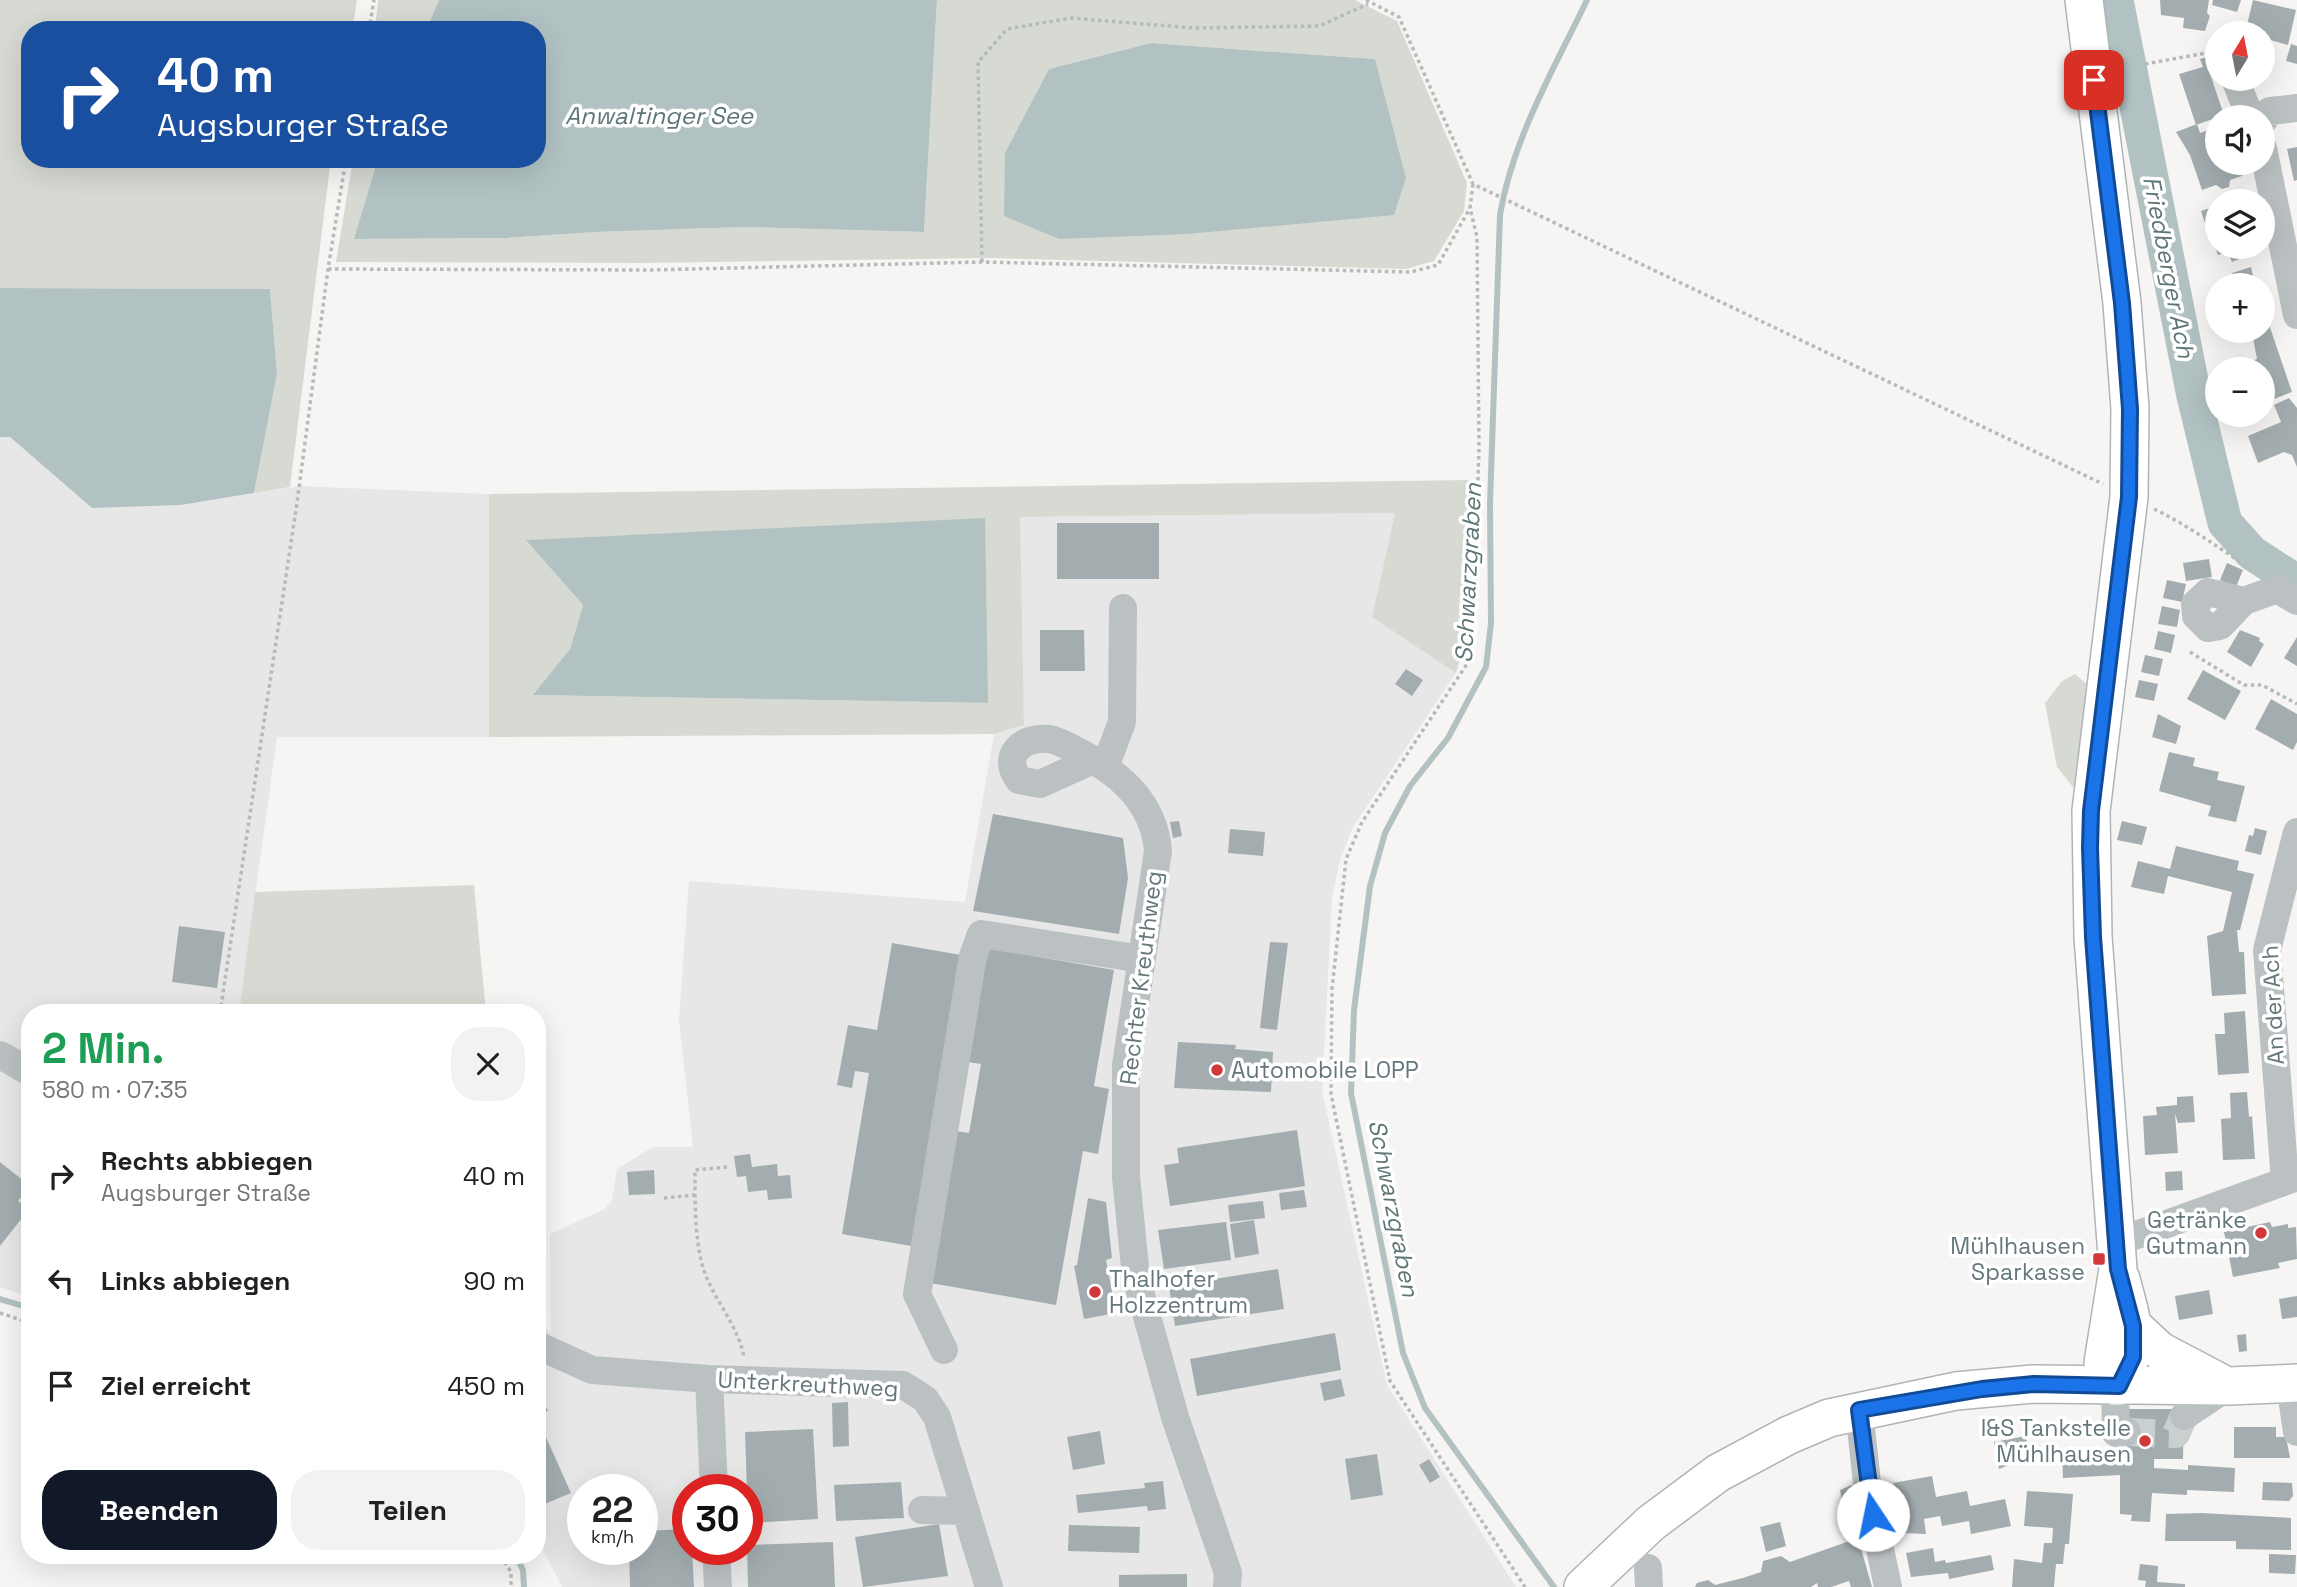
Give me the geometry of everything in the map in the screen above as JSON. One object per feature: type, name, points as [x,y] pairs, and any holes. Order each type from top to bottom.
[{"type":"main road","points":[[2084,0],[2122,303],[2130,409],[2129,497],[2091,811],[2090,848],[2093,937],[2117,1256],[2133,1326],[2133,1357],[2117,1386]]},
{"type":"main road","points":[[2117,1256],[2102,1363],[2117,1386]]},
{"type":"main road","points":[[2133,1326],[2160,1351],[2187,1368],[2229,1386]]},
{"type":"main road","points":[[1583,1587],[1651,1523],[1718,1474],[1789,1435],[1859,1410],[1956,1391],[2034,1384],[2294,1384]]},
{"type":"street","points":[[2275,110],[2297,108]]},
{"type":"street","points":[[2268,175],[2297,315]]},
{"type":"street","points":[[2244,601],[2287,595]]},
{"type":"street","name":"Rechter Kreuthweg","points":[[1123,608],[1122,722],[1099,763],[1143,801],[1157,835],[1158,851],[1126,1065],[1126,1177],[1136,1277],[1175,1417],[1228,1573],[1227,1587]]},
{"type":"street","name":"An der Ach","points":[[2291,1179],[2267,950],[2297,832]]},
{"type":"street","points":[[944,1350],[917,1294],[973,956],[981,934],[1142,959]]},
{"type":"street","points":[[0,1055],[21,1067]]},
{"type":"street","points":[[2117,1256],[2291,1179]]},
{"type":"street","name":"Unterkreuthweg","points":[[546,1349],[592,1370],[709,1379],[903,1385],[925,1399],[937,1417],[989,1587]]},
{"type":"street","points":[[709,1379],[713,1474]]},
{"type":"street","points":[[2294,1384],[2297,1432]]},
{"type":"street","points":[[2117,1386],[2116,1433],[2127,1432]]},
{"type":"street","points":[[2184,1416],[2229,1386]]},
{"type":"street","points":[[1859,1410],[1868,1492],[1888,1587]]},
{"type":"street","points":[[922,1510],[966,1511]]},
{"type":"street","points":[[717,1565],[718,1587]]},
{"type":"path","points":[[370,21],[374,0]]},
{"type":"path","points":[[982,262],[978,62],[1007,29],[1071,18],[1194,28],[1319,26],[1367,2],[1399,17],[1473,184],[1470,208],[1476,236],[1479,447],[1474,638],[1469,661],[1363,822],[1346,859],[1332,989],[1331,1094],[1390,1381],[1525,1587]]},
{"type":"path","points":[[2145,64],[2205,53]]},
{"type":"path","points":[[221,1004],[345,168]]},
{"type":"path","points":[[1473,184],[2183,523],[2204,541],[2268,579],[2287,595]]},
{"type":"path","points":[[328,269],[649,270],[982,262],[1410,272],[1438,265],[1470,208]]},
{"type":"path","points":[[2190,652],[2244,685],[2262,685],[2297,704]]},
{"type":"path","points":[[727,1167],[695,1170],[696,1227],[707,1280],[741,1342],[749,1379]]},
{"type":"path","points":[[664,1198],[695,1195]]},
{"type":"path","points":[[0,1313],[21,1320]]},
{"type":"path","points":[[506,1564],[511,1572],[512,1587]]},
{"type":"shaded area","points":[[0,0],[357,0],[354,21],[21,21],[21,168],[330,168],[290,487],[254,493],[277,374],[270,289],[0,288]]},
{"type":"shaded area","points":[[378,0],[439,0],[430,21],[376,21]]},
{"type":"shaded area","points":[[937,0],[1355,0],[1397,21],[1467,183],[1464,211],[1434,261],[1406,269],[987,258],[642,263],[336,262],[352,168],[375,168],[355,239],[506,238],[743,227],[924,232]],"holes":[[[1151,43],[1374,59],[1049,69]]]},
{"type":"shaded area","points":[[0,437],[10,437],[92,508],[181,505],[299,486],[489,494],[489,737],[277,737],[240,1004],[21,1004],[21,1294],[0,1287]]},
{"type":"shaded area","points":[[1471,480],[1469,628],[1456,673],[1372,617],[1395,513],[1020,517],[1024,725],[994,734],[489,737],[489,494]],"holes":[[[984,519],[987,703],[534,695],[570,649],[583,605],[527,540]]]},
{"type":"shaded area","points":[[1395,513],[1372,617],[1456,673],[1353,827],[1340,860],[1332,899],[1322,1091],[1387,1385],[1516,1587],[562,1587],[546,1556],[546,1328],[551,1333],[550,1234],[605,1209],[612,1200],[617,1169],[653,1147],[693,1147],[679,1021],[689,881],[965,902],[994,734],[1024,725],[1019,517]]},
{"type":"shaded area","points":[[2075,674],[2089,686],[2076,791],[2057,767],[2045,703],[2062,681]]},
{"type":"shaded area","points":[[474,885],[485,1004],[240,1004],[255,892]]},
{"type":"water","name":"Anwaltinger See","points":[[439,0],[937,0],[924,232],[743,227],[506,238],[354,239],[375,168],[546,168],[546,21],[430,21]]},
{"type":"water","points":[[1151,43],[1375,59],[1406,178],[1394,215],[1187,234],[1059,239],[1004,216],[1005,153],[1049,69]]},
{"type":"water","points":[[0,288],[270,289],[277,374],[254,493],[181,505],[92,508],[10,437],[0,437]]},
{"type":"water","points":[[985,518],[988,703],[533,695],[570,649],[583,605],[526,540]]},
{"type":"building","points":[[2160,0],[2209,0],[2207,13],[2210,16],[2208,21],[2205,21],[2205,31],[2183,28],[2184,18],[2161,15]]},
{"type":"building","points":[[2213,0],[2241,0],[2237,12],[2212,5]]},
{"type":"building","points":[[2253,0],[2296,10],[2288,45],[2275,41],[2275,21],[2248,21]]},
{"type":"building","points":[[2291,44],[2297,46],[2297,64],[2286,61]]},
{"type":"building","points":[[2205,58],[2205,91],[2216,91],[2221,105],[2205,105],[2205,122],[2196,125],[2179,74],[2203,67],[2200,59]]},
{"type":"building","points":[[2197,124],[2200,133],[2205,131],[2205,175],[2242,176],[2230,180],[2229,187],[2222,189],[2216,185],[2202,190],[2190,155],[2176,132]]},
{"type":"building","points":[[2297,147],[2297,180],[2294,181],[2287,149]]},
{"type":"building","points":[[2251,267],[2252,273],[2232,273]]},
{"type":"building","points":[[2275,342],[2292,392],[2275,399],[2275,357],[2257,357],[2254,343]]},
{"type":"building","points":[[2289,398],[2297,408],[2297,467],[2292,455],[2284,452],[2258,463],[2248,436],[2275,427],[2281,422],[2275,405]]},
{"type":"building","points":[[1057,523],[1159,523],[1159,579],[1057,579]]},
{"type":"building","points":[[2209,559],[2212,577],[2186,581],[2183,563]]},
{"type":"building","points":[[2227,563],[2243,570],[2236,587],[2220,580]]},
{"type":"building","points":[[2167,580],[2186,584],[2182,602],[2163,598]]},
{"type":"building","points":[[2162,606],[2180,610],[2177,627],[2158,624]]},
{"type":"building","points":[[1040,630],[1084,630],[1085,671],[1040,671]]},
{"type":"building","points":[[2240,630],[2260,638],[2259,641],[2264,644],[2251,667],[2227,652]]},
{"type":"building","points":[[2158,631],[2175,635],[2171,653],[2154,649]]},
{"type":"building","points":[[2297,637],[2297,666],[2284,658]]},
{"type":"building","points":[[2145,655],[2163,659],[2159,676],[2141,672]]},
{"type":"building","points":[[1406,669],[1423,680],[1412,696],[1395,684]]},
{"type":"building","points":[[2203,670],[2241,691],[2225,720],[2187,699]]},
{"type":"building","points":[[2139,680],[2158,684],[2154,701],[2135,697]]},
{"type":"building","points":[[2271,699],[2297,714],[2297,742],[2293,750],[2255,729]]},
{"type":"building","points":[[2158,714],[2181,726],[2176,744],[2152,737]]},
{"type":"building","points":[[2169,752],[2195,758],[2193,766],[2219,772],[2217,780],[2245,786],[2236,822],[2208,816],[2211,806],[2159,791]]},
{"type":"building","points":[[993,814],[1123,838],[1128,878],[1119,934],[973,911]]},
{"type":"building","points":[[1179,821],[1182,836],[1173,838],[1170,822]]},
{"type":"building","points":[[2122,821],[2147,827],[2142,845],[2117,840]]},
{"type":"building","points":[[2255,828],[2267,831],[2261,855],[2245,851],[2249,835],[2253,836]]},
{"type":"building","points":[[1230,829],[1265,832],[1263,856],[1228,853]]},
{"type":"building","points":[[2176,846],[2239,861],[2237,870],[2254,874],[2240,930],[2237,930],[2239,952],[2244,952],[2246,994],[2212,996],[2207,936],[2223,931],[2232,892],[2168,876],[2164,894],[2131,887],[2138,861],[2170,869]]},
{"type":"building","points":[[179,926],[225,932],[217,988],[172,982]]},
{"type":"building","points":[[1270,942],[1288,943],[1277,1030],[1260,1028]]},
{"type":"building","points":[[892,943],[961,955],[911,1246],[842,1234],[869,1073],[855,1071],[852,1088],[837,1085],[848,1025],[877,1030]]},
{"type":"building","points":[[988,948],[1114,970],[1094,1086],[1109,1089],[1098,1154],[1083,1151],[1056,1305],[930,1283],[956,1131],[969,1133],[981,1064],[968,1062]]},
{"type":"building","points":[[2245,1011],[2249,1073],[2218,1075],[2215,1034],[2225,1034],[2224,1013]]},
{"type":"building","points":[[1178,1042],[1236,1045],[1235,1049],[1273,1052],[1271,1092],[1174,1088]]},
{"type":"building","points":[[2247,1092],[2249,1117],[2252,1116],[2255,1159],[2223,1160],[2221,1119],[2231,1118],[2230,1093]]},
{"type":"building","points":[[2193,1096],[2195,1122],[2178,1123],[2175,1114],[2178,1153],[2145,1155],[2143,1116],[2157,1115],[2156,1107],[2177,1105],[2177,1097]]},
{"type":"building","points":[[1297,1130],[1305,1186],[1170,1206],[1164,1165],[1179,1163],[1177,1148]]},
{"type":"building","points":[[750,1154],[752,1167],[777,1164],[778,1176],[790,1175],[792,1198],[768,1200],[767,1190],[748,1192],[746,1176],[737,1177],[734,1156]]},
{"type":"building","points":[[0,1162],[21,1179],[21,1197],[18,1201],[21,1203],[21,1219],[0,1246]]},
{"type":"building","points":[[654,1170],[655,1194],[629,1195],[627,1172]]},
{"type":"building","points":[[2182,1171],[2183,1190],[2166,1191],[2165,1172]]},
{"type":"building","points":[[1304,1190],[1307,1207],[1281,1210],[1279,1193]]},
{"type":"building","points":[[1088,1198],[1106,1202],[1112,1258],[1106,1260],[1116,1313],[1084,1319],[1074,1266],[1077,1265]]},
{"type":"building","points":[[1263,1201],[1265,1218],[1230,1222],[1228,1205]]},
{"type":"building","points":[[1254,1220],[1259,1254],[1235,1258],[1230,1224]]},
{"type":"building","points":[[1226,1222],[1231,1260],[1164,1269],[1158,1230]]},
{"type":"building","points":[[2270,1222],[2272,1227],[2288,1224],[2288,1228],[2296,1227],[2297,1259],[2278,1263],[2280,1268],[2233,1277],[2224,1232]]},
{"type":"building","points":[[1278,1269],[1284,1309],[1175,1326],[1169,1286]]},
{"type":"building","points":[[2209,1290],[2213,1314],[2179,1320],[2175,1296]]},
{"type":"building","points":[[2297,1296],[2297,1317],[2282,1319],[2279,1299]]},
{"type":"building","points":[[1335,1333],[1341,1370],[1197,1396],[1190,1359]]},
{"type":"building","points":[[2246,1334],[2247,1351],[2239,1352],[2237,1335]]},
{"type":"building","points":[[1341,1379],[1345,1396],[1324,1401],[1320,1383]]},
{"type":"building","points":[[848,1402],[849,1446],[833,1447],[832,1403]]},
{"type":"building","points":[[2128,1409],[2184,1409],[2183,1459],[2154,1459],[2154,1468],[2188,1470],[2188,1465],[2235,1468],[2234,1492],[2187,1490],[2187,1495],[2152,1493],[2150,1522],[2131,1521],[2132,1515],[2120,1514],[2120,1475],[2063,1478],[2062,1454],[2123,1451],[2126,1459]]},
{"type":"building","points":[[2234,1427],[2276,1427],[2276,1437],[2286,1437],[2290,1458],[2234,1458]]},
{"type":"building","points":[[813,1429],[818,1519],[763,1522],[763,1474],[746,1474],[745,1432]]},
{"type":"building","points":[[1100,1431],[1105,1464],[1073,1470],[1067,1437]]},
{"type":"building","points":[[2026,1436],[2029,1453],[2010,1455],[2011,1464],[1999,1469],[1994,1442]]},
{"type":"building","points":[[546,1437],[567,1484],[567,1495],[546,1503]]},
{"type":"building","points":[[1377,1454],[1383,1495],[1351,1500],[1345,1459]]},
{"type":"building","points":[[1429,1459],[1440,1477],[1430,1483],[1419,1465]]},
{"type":"building","points":[[1932,1476],[1936,1497],[1967,1491],[1970,1506],[2005,1499],[2011,1526],[1971,1534],[1969,1521],[1942,1526],[1940,1516],[1924,1519],[1926,1534],[1903,1533],[1893,1483]]},
{"type":"building","points":[[1163,1481],[1166,1509],[1148,1511],[1147,1506],[1078,1513],[1076,1495],[1145,1488],[1144,1483]]},
{"type":"building","points":[[901,1482],[904,1518],[836,1521],[834,1485]]},
{"type":"building","points":[[2263,1482],[2292,1483],[2293,1496],[2289,1501],[2262,1500]]},
{"type":"building","points":[[1857,1483],[1867,1533],[1849,1536],[1840,1490]]},
{"type":"building","points":[[2027,1491],[2073,1494],[2069,1544],[2065,1544],[2063,1564],[2056,1564],[2054,1587],[2012,1587],[2014,1559],[2042,1563],[2044,1543],[2052,1543],[2053,1528],[2024,1526]]},
{"type":"building","points":[[2202,1513],[2291,1518],[2291,1550],[2236,1549],[2236,1541],[2165,1541],[2166,1514]]},
{"type":"building","points":[[1780,1522],[1786,1546],[1766,1552],[1760,1527]]},
{"type":"building","points":[[939,1524],[948,1576],[863,1587],[855,1537]]},
{"type":"building","points":[[1069,1525],[1140,1527],[1139,1553],[1068,1551]]},
{"type":"building","points":[[658,1530],[672,1530],[672,1565],[693,1565],[694,1587],[630,1587],[629,1565],[658,1565]]},
{"type":"building","points":[[1858,1538],[1872,1587],[1851,1587],[1849,1581],[1831,1587],[1818,1587],[1817,1583],[1811,1587],[1695,1587],[1697,1583],[1708,1580],[1715,1585],[1761,1572],[1763,1561],[1781,1556],[1790,1562]]},
{"type":"building","points":[[833,1542],[835,1587],[748,1587],[747,1565],[763,1565],[763,1544]]},
{"type":"building","points":[[1933,1548],[1935,1562],[1945,1560],[1946,1563],[1991,1555],[1994,1570],[1949,1579],[1948,1573],[1911,1577],[1906,1553]]},
{"type":"building","points":[[2269,1554],[2296,1555],[2295,1574],[2269,1573]]},
{"type":"building","points":[[2140,1564],[2158,1566],[2157,1582],[2185,1584],[2185,1587],[2145,1587],[2146,1581],[2138,1580]]},
{"type":"building","points":[[1187,1574],[1187,1587],[1119,1587],[1119,1575]]},
{"type":"waterway","name":"Schwarzgraben","points":[[1554,1587],[1425,1408],[1403,1353],[1351,1093],[1354,1010],[1370,886],[1385,833],[1410,786],[1448,738],[1486,667],[1491,623],[1490,503],[1500,215],[1514,159],[1525,131],[1587,0]]},
{"type":"waterway","name":"Friedberger Ach","points":[[2116,0],[2194,396],[2225,523],[2252,553],[2297,582]]},
{"type":"waterway","points":[[0,1299],[21,1305]]},
{"type":"waterway","points":[[520,1564],[524,1587]]},
{"type":"tunnel","points":[[2127,1432],[2176,1434],[2184,1416]]},
{"type":"place","name":"Automobile LOPP","points":[[1217,1070]]},
{"type":"place","name":"Getränke Gutmann","points":[[2261,1233]]},
{"type":"place","name":"Mühlhausen Sparkasse","points":[[2099,1259]]},
{"type":"place","name":"Thalhofer Holzzentrum","points":[[1095,1292]]},
{"type":"place","name":"I&S Tankstelle Mühlhausen","points":[[2145,1441]]},
{"type":"route","points":[[1873,1515],[1859,1410],[1956,1391],[2034,1384],[2119,1386],[2133,1357],[2133,1326],[2118,1269],[2093,937],[2090,848],[2091,811],[2114,643],[2129,497],[2130,409],[2122,303],[2094,80]]}]
